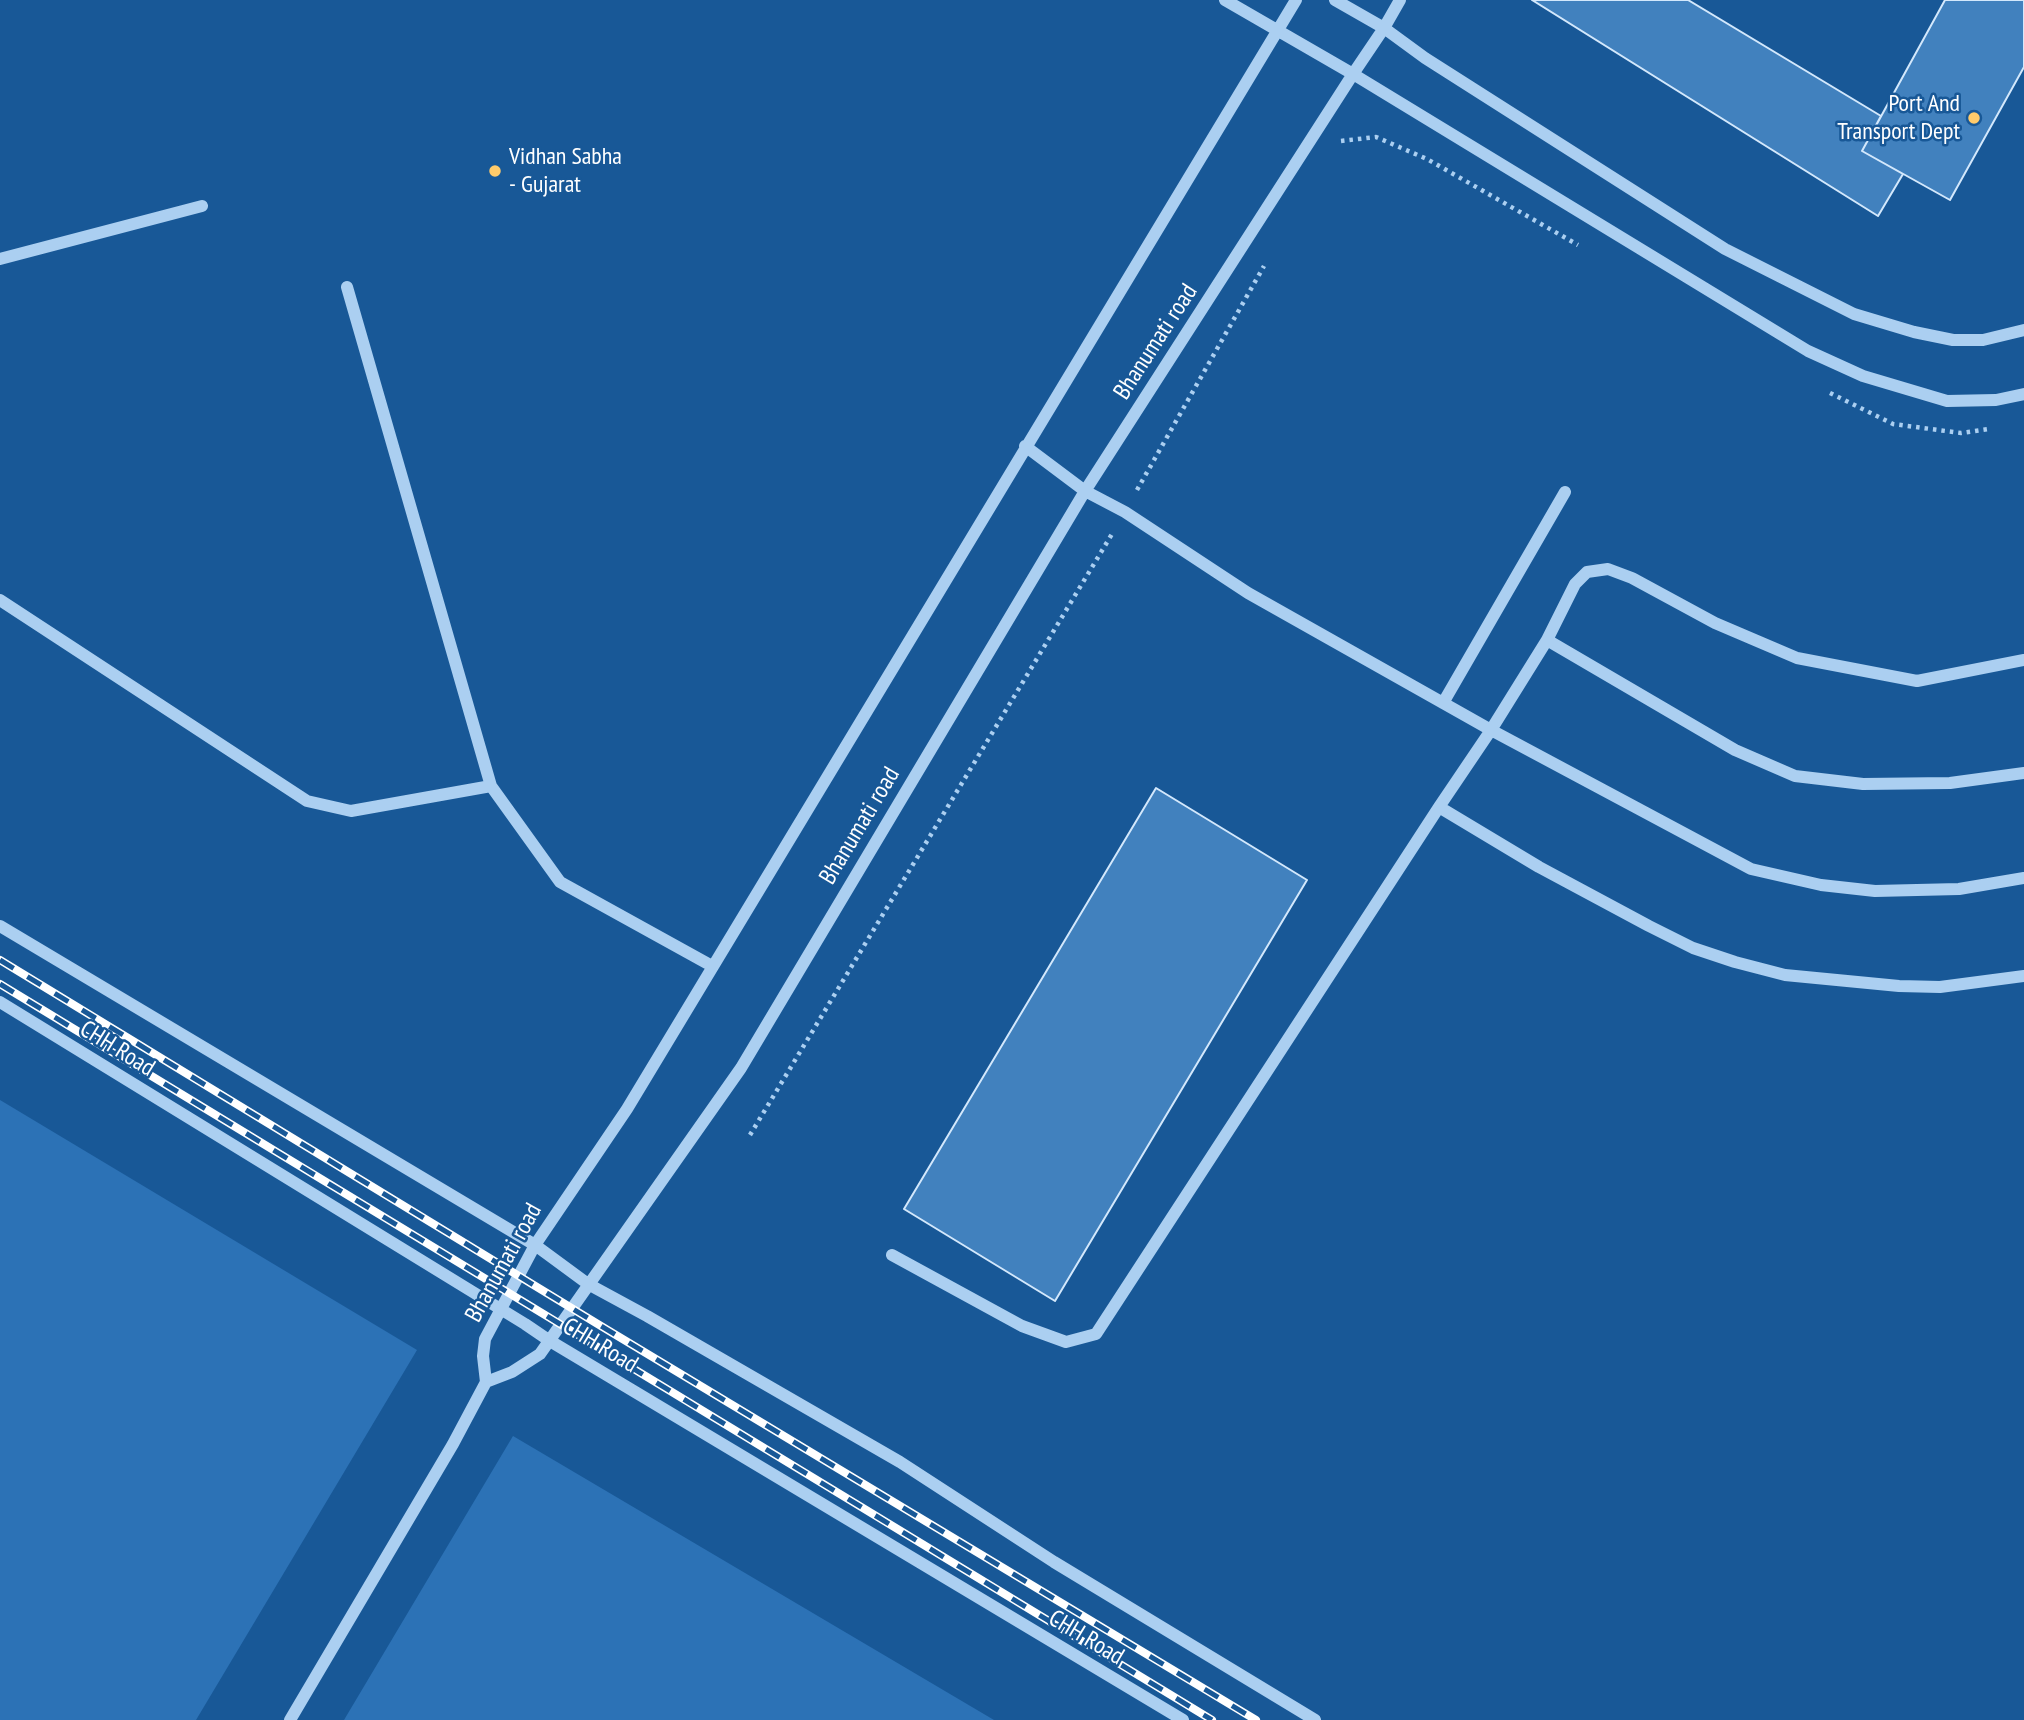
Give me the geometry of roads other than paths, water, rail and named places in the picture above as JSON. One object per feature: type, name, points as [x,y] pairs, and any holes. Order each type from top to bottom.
[{"type":"street","points":[[1225,0],[1353,74],[1808,351],[1863,376],[1947,401],[1996,400],[2024,394]]},
{"type":"street","name":"Bhanumati road","points":[[1296,0],[627,1109],[535,1245],[485,1339],[483,1356],[486,1382],[512,1372],[540,1354],[741,1068],[1086,491],[1400,0]]},
{"type":"street","points":[[1335,0],[1384,28],[1425,58],[1725,249],[1854,314],[1914,332],[1953,340],[1983,340],[2024,330]]},
{"type":"street","points":[[0,259],[202,206]]},
{"type":"street","points":[[348,288],[491,786],[560,882],[712,966]]},
{"type":"street","points":[[1025,446],[1086,491],[1125,512],[1248,593],[1491,730],[1751,869],[1821,885],[1875,891],[1959,889],[2024,878]]},
{"type":"street","points":[[1443,703],[1565,492]]},
{"type":"street","points":[[892,1255],[1033,1330],[1066,1342],[1096,1334],[1491,730],[1547,640],[1575,584],[1587,572],[1608,569],[1632,578],[1715,623],[1797,657],[1917,681],[2024,660]]},
{"type":"street","points":[[0,600],[307,801],[351,811],[491,786]]},
{"type":"street","points":[[1547,640],[1735,750],[1795,776],[1863,784],[1950,783],[2024,773]]},
{"type":"street","points":[[1439,807],[1539,867],[1649,926],[1693,948],[1735,962],[1785,975],[1899,986],[1940,987],[2024,976]]},
{"type":"street","points":[[0,926],[535,1245],[588,1284],[900,1462],[1054,1562],[1315,1720]]},
{"type":"street","name":"CHH Road","points":[[0,1002],[550,1341],[1183,1720]]},
{"type":"street","points":[[290,1720],[453,1444],[486,1382]]},
{"type":"railway","points":[[0,960],[1256,1720]]},
{"type":"railway","points":[[0,984],[1212,1720]]},
{"type":"place","name":"Port And Transport Dept","points":[[1974,118]]},
{"type":"place","name":"Vidhan Sabha - Gujarat","points":[[495,171]]}]
